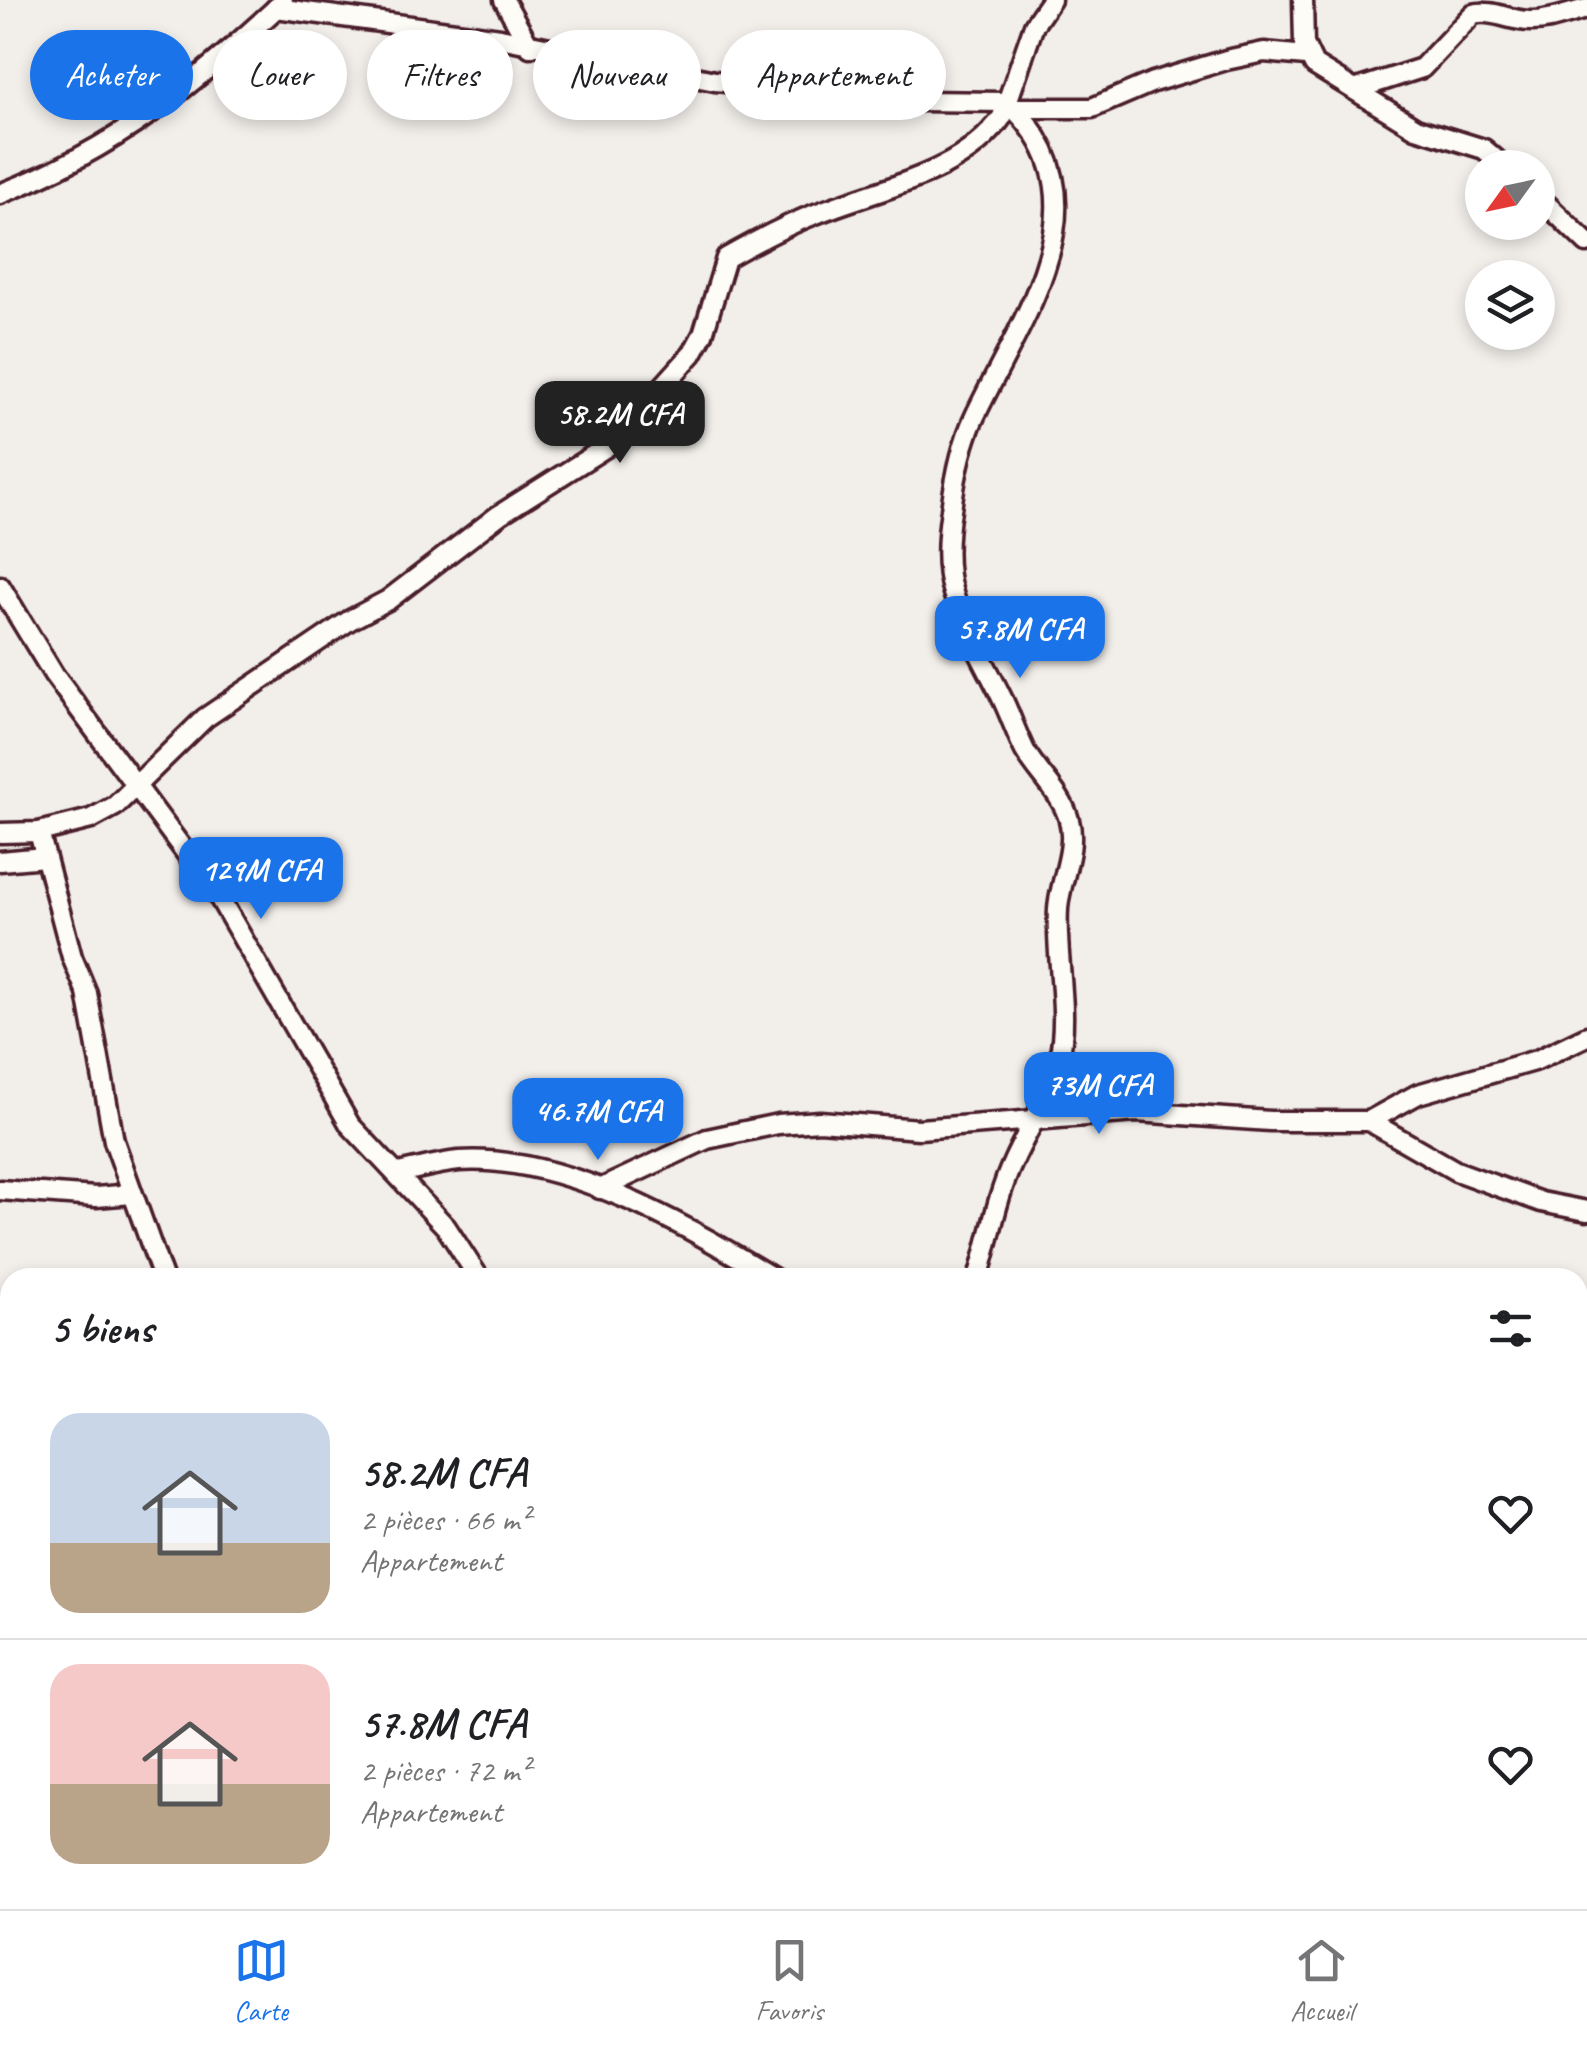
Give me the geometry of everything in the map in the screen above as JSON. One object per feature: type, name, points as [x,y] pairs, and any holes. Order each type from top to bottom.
[{"type":"street","points":[[504,0],[530,47]]},
{"type":"street","points":[[0,833],[39,832],[91,819],[115,806],[205,718],[350,620],[388,600],[499,516],[612,444],[692,354],[703,334],[726,258],[822,211],[948,163],[994,129],[1010,105],[1034,25],[1051,0]]},
{"type":"street","points":[[1303,0],[1306,56]]},
{"type":"street","points":[[0,194],[58,171],[182,94],[281,4],[500,38],[530,47],[658,66],[731,82],[838,79],[918,100],[1010,105],[1092,108],[1153,82],[1226,60],[1264,52],[1306,56],[1416,128],[1484,150]]},
{"type":"street","points":[[1357,89],[1422,68],[1473,14],[1483,11],[1525,22],[1587,9]]},
{"type":"street","points":[[981,1268],[1013,1162],[1039,1119],[1059,1059],[1064,1024],[1057,934],[1071,824],[1064,805],[1024,749],[979,651],[952,591],[948,554],[959,460],[975,416],[1002,370],[1034,294],[1048,253],[1059,190],[1040,141],[1010,105]]},
{"type":"street","points":[[1555,212],[1587,243]]},
{"type":"street","points":[[0,586],[54,675],[220,899],[350,1124],[370,1151],[398,1173],[446,1227],[473,1268]]},
{"type":"street","points":[[39,832],[72,957],[87,992],[114,1141],[159,1268]]},
{"type":"street","points":[[0,861],[45,857]]},
{"type":"street","points":[[1369,1122],[1418,1094],[1537,1060],[1587,1036]]},
{"type":"street","points":[[600,1189],[707,1140],[778,1124],[820,1121],[919,1129],[1137,1112],[1270,1121],[1369,1122],[1456,1171],[1541,1202],[1587,1211]]},
{"type":"street","points":[[398,1173],[461,1161],[516,1165],[600,1189],[754,1268]]},
{"type":"street","points":[[0,1190],[96,1198],[132,1194]]}]
